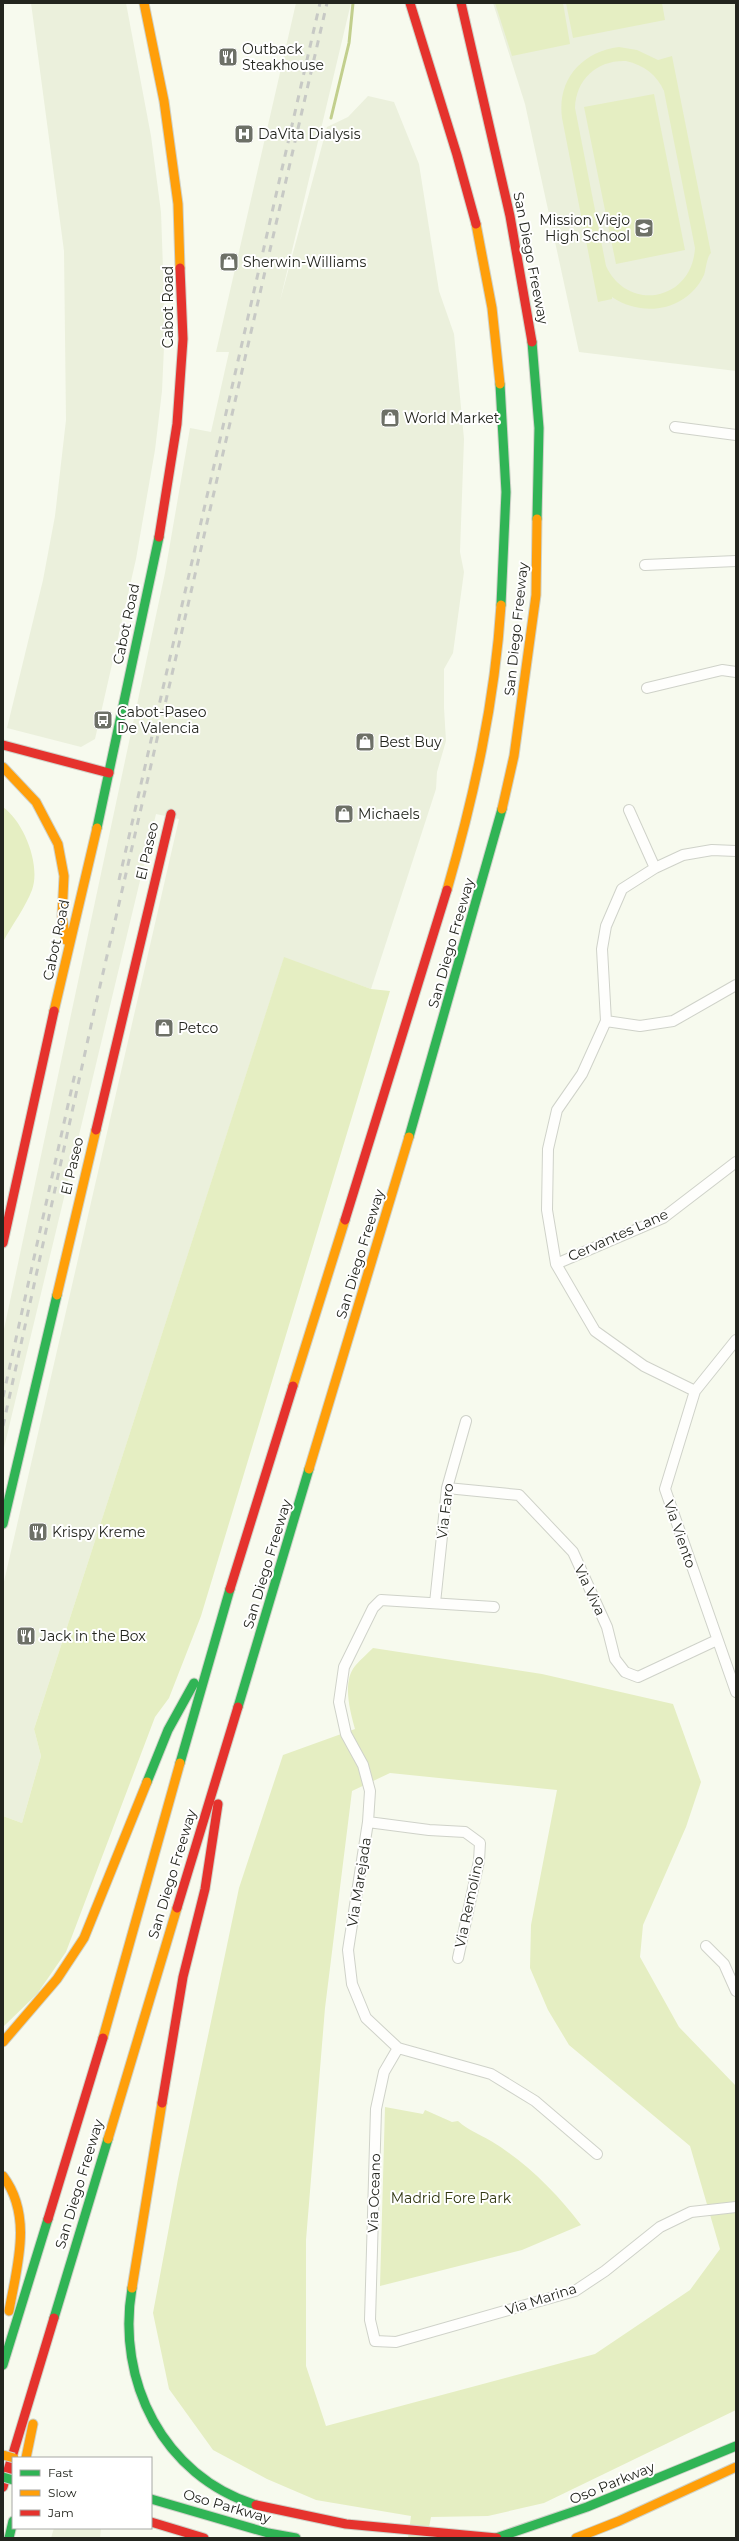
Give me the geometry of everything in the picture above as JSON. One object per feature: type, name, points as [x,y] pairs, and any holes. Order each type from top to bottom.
[{"type":"main road","name":"Cabot Road","points":[[3,1243],[67,948],[109,773],[168,490],[177,424],[183,339],[178,204],[164,101],[144,3]]},
{"type":"main road","name":"San Diego Freeway","points":[[3,2487],[419,1107],[472,924],[500,820],[514,756],[536,595],[539,513],[539,428],[534,353],[510,216],[461,3]]},
{"type":"main road","name":"San Diego Freeway","points":[[3,2365],[119,1985],[208,1659],[466,824],[485,738],[501,618],[506,503],[503,419],[495,336],[481,249],[460,161],[410,5]]},
{"type":"main road","points":[[3,745],[109,773]]},
{"type":"main road","points":[[3,767],[32,794],[44,814],[60,849],[64,878],[62,917],[67,948]]},
{"type":"main road","name":"El Paseo","points":[[3,1524],[171,814]]},
{"type":"main road","points":[[3,1183],[16,1186]]},
{"type":"main road","points":[[3,1198],[13,1200]]},
{"type":"main road","points":[[3,2042],[54,1986],[69,1965],[84,1938],[168,1730],[208,1659]]},
{"type":"main road","points":[[230,1732],[205,1889],[183,1977],[129,2305],[127,2336],[131,2368],[141,2401],[172,2450],[194,2471],[220,2490],[244,2501],[265,2508],[331,2522],[378,2529],[496,2538]]},
{"type":"main road","points":[[3,2176],[13,2189],[21,2208],[21,2236],[3,2344]]},
{"type":"main road","points":[[26,2457],[61,2293]]},
{"type":"main road","name":"Oso Parkway","points":[[496,2538],[550,2522],[604,2503],[736,2446]]},
{"type":"main road","points":[[576,2538],[619,2522],[736,2468]]},
{"type":"main road","name":"Oso Parkway","points":[[152,2499],[271,2535],[296,2538]]},
{"type":"main road","points":[[152,2522],[204,2538]]},
{"type":"main road","points":[[9,2538],[12,2525]]},
{"type":"street","points":[[675,427],[736,435]]},
{"type":"street","points":[[645,566],[736,561]]},
{"type":"street","points":[[647,688],[722,670],[736,672]]},
{"type":"street","points":[[629,810],[654,868]]},
{"type":"street","points":[[695,1391],[644,1366],[595,1331],[556,1264],[547,1210],[548,1149],[557,1110],[582,1074],[606,1021],[602,949],[606,926],[622,889],[654,868],[684,855],[712,850],[736,851]]},
{"type":"street","points":[[606,1021],[640,1026],[673,1021],[736,985]]},
{"type":"street","name":"Cervantes Lane","points":[[556,1264],[663,1218],[736,1162]]},
{"type":"street","name":"Via Viento","points":[[736,1340],[695,1391],[665,1489],[736,1692]]},
{"type":"street","name":"Via Faro","points":[[436,1603],[447,1488],[457,1446],[466,1421]]},
{"type":"street","name":"Via Viva","points":[[447,1488],[519,1495],[573,1552],[607,1627],[615,1659],[625,1672],[638,1677],[717,1640]]},
{"type":"street","name":"Via Marejada","points":[[494,1607],[381,1600],[373,1608],[366,1619],[344,1667],[340,1702],[346,1734],[363,1766],[370,1791],[368,1822],[348,1950],[352,1984],[366,2018],[398,2048],[491,2074],[535,2101],[597,2154]]},
{"type":"street","name":"Via Remolino","points":[[368,1822],[429,1830],[465,1832],[480,1843],[479,1861],[458,1958]]},
{"type":"street","points":[[706,1946],[724,1964],[736,1991]]},
{"type":"street","name":"Via Oceano","points":[[375,2342],[370,2320],[376,2109],[384,2072],[398,2048]]},
{"type":"street","name":"Via Marina","points":[[375,2342],[396,2342],[575,2291],[605,2271],[660,2227],[691,2212],[736,2207]]},
{"type":"shaded area","points":[[31,3],[126,3],[151,136],[161,212],[165,325],[162,391],[155,450],[136,559],[95,739],[81,747],[7,728],[43,580],[55,516],[66,420],[64,251]]},
{"type":"shaded area","points":[[296,3],[351,3],[280,301],[327,127],[348,117],[368,96],[394,102],[419,164],[439,291],[454,334],[464,439],[460,552],[464,572],[453,653],[444,669],[446,741],[437,772],[436,789],[371,989],[284,958],[34,1729],[41,1756],[22,1823],[3,1816],[3,1586],[179,819],[156,814],[3,1452],[3,1334],[165,573],[190,428],[211,432],[229,352],[216,352]]},
{"type":"shaded area","name":"Mission Viejo High School","points":[[493,3],[736,3],[736,371],[579,352],[525,104]]},
{"type":"shaded area","points":[[54,2529],[101,2529],[100,2538],[51,2538]]},
{"type":"green space","points":[[495,3],[563,3],[570,44],[512,56]]},
{"type":"green space","points":[[566,3],[662,3],[665,20],[573,38]]},
{"type":"green space","points":[[619,47],[637,50],[658,60],[672,56],[711,253],[704,275],[696,287],[687,297],[676,303],[663,307],[650,309],[637,307],[624,304],[612,297],[612,299],[598,302],[562,118],[561,104],[563,92],[574,70],[593,55],[605,50]],"holes":[[[626,61],[644,68],[654,76],[664,91],[695,248],[691,266],[683,280],[671,289],[658,294],[643,295],[629,290],[616,281],[606,266],[575,108],[579,88],[590,73],[606,64]]]},
{"type":"green space","points":[[654,94],[685,250],[616,264],[584,107]]},
{"type":"green space","points":[[3,807],[11,814],[24,833],[32,857],[34,880],[32,890],[26,903],[3,942]]},
{"type":"green space","points":[[284,957],[371,989],[390,991],[201,1616],[169,1698],[155,1717],[66,1952],[37,1994],[3,2027],[3,1816],[22,1823],[41,1756],[34,1729]]},
{"type":"green space","points":[[373,1648],[542,1674],[673,1704],[701,1782],[686,1827],[643,1925],[640,1957],[679,2027],[736,2086],[736,2410],[544,2503],[488,2516],[431,2517],[427,2538],[408,2538],[411,2516],[316,2500],[267,2479],[213,2450],[169,2389],[153,2313],[178,2179],[239,1888],[283,1755],[355,1729],[348,1697],[349,1680],[355,1666]],"holes":[[[390,1773],[557,1790],[531,1925],[530,1968],[548,2010],[569,2045],[690,2146],[720,2249],[690,2290],[595,2354],[326,2426],[306,2366],[306,2240],[325,2008],[352,1791]]]},
{"type":"green space","name":"Madrid Fore Park","points":[[385,2107],[423,2114],[425,2110],[452,2122],[458,2121],[504,2149],[529,2168],[562,2201],[581,2225],[522,2250],[380,2286]]},
{"type":"waterway","points":[[331,118],[349,43],[353,3]]},
{"type":"railway","points":[[119,880],[320,3]]},
{"type":"railway","points":[[3,1426],[94,1012],[327,3]]},
{"type":"railway","points":[[3,1397],[76,1069]]},
{"type":"traffic: fast","points":[[532,342],[539,428],[537,519]]},
{"type":"traffic: fast","points":[[500,384],[506,492],[501,605]]},
{"type":"traffic: fast","points":[[97,828],[159,537]]},
{"type":"traffic: fast","points":[[409,1137],[502,809]]},
{"type":"traffic: fast","points":[[3,1524],[57,1295]]},
{"type":"traffic: fast","points":[[238,1707],[309,1469]]},
{"type":"traffic: fast","points":[[180,1763],[230,1589]]},
{"type":"traffic: fast","points":[[147,1782],[168,1730],[194,1683]]},
{"type":"traffic: fast","points":[[54,2318],[108,2139]]},
{"type":"traffic: fast","points":[[3,2365],[48,2219]]},
{"type":"traffic: fast","points":[[132,2288],[129,2323],[132,2357],[140,2390],[153,2420],[172,2448],[195,2472],[223,2491],[256,2505]]},
{"type":"traffic: fast","points":[[496,2538],[587,2507],[736,2446]]},
{"type":"traffic: fast","points":[[3,2477],[12,2480]]},
{"type":"traffic: fast","points":[[152,2499],[268,2533],[296,2538]]},
{"type":"traffic: fast","points":[[9,2538],[12,2525]]},
{"type":"traffic: fast","points":[[268,2533],[275,2538]]},
{"type":"traffic: slow","points":[[144,3],[164,101],[178,204],[180,268]]},
{"type":"traffic: slow","points":[[476,224],[492,308],[500,384]]},
{"type":"traffic: slow","points":[[502,809],[514,756],[536,595],[537,519]]},
{"type":"traffic: slow","points":[[447,890],[466,819],[482,749],[494,677],[501,605]]},
{"type":"traffic: slow","points":[[3,767],[36,802],[58,844],[64,876],[62,916],[66,940]]},
{"type":"traffic: slow","points":[[54,1011],[97,828]]},
{"type":"traffic: slow","points":[[57,1295],[96,1130]]},
{"type":"traffic: slow","points":[[309,1469],[409,1137]]},
{"type":"traffic: slow","points":[[293,1386],[345,1220]]},
{"type":"traffic: slow","points":[[103,2038],[180,1763]]},
{"type":"traffic: slow","points":[[3,2042],[57,1979],[84,1938],[147,1782]]},
{"type":"traffic: slow","points":[[108,2139],[177,1908]]},
{"type":"traffic: slow","points":[[132,2288],[162,2103]]},
{"type":"traffic: slow","points":[[3,2176],[12,2191],[18,2208],[20,2224],[19,2259],[9,2311]]},
{"type":"traffic: slow","points":[[26,2457],[33,2424]]},
{"type":"traffic: slow","points":[[3,2455],[12,2457]]},
{"type":"traffic: slow","points":[[576,2538],[619,2521],[736,2467]]},
{"type":"traffic: jam","points":[[410,3],[457,155],[476,224]]},
{"type":"traffic: jam","points":[[461,3],[510,216],[532,342]]},
{"type":"traffic: jam","points":[[159,537],[177,424],[183,339],[180,268]]},
{"type":"traffic: jam","points":[[3,745],[109,773]]},
{"type":"traffic: jam","points":[[96,1130],[171,814]]},
{"type":"traffic: jam","points":[[345,1220],[447,890]]},
{"type":"traffic: jam","points":[[3,1243],[54,1011]]},
{"type":"traffic: jam","points":[[230,1589],[293,1386]]},
{"type":"traffic: jam","points":[[177,1908],[238,1707]]},
{"type":"traffic: jam","points":[[162,2103],[183,1977],[205,1889],[218,1804]]},
{"type":"traffic: jam","points":[[48,2219],[103,2038]]},
{"type":"traffic: jam","points":[[12,2457],[54,2318]]},
{"type":"traffic: jam","points":[[3,2487],[12,2457]]},
{"type":"traffic: jam","points":[[256,2505],[346,2524],[497,2538]]},
{"type":"traffic: jam","points":[[152,2522],[204,2538]]},
{"type":"place","name":"Outback Steakhouse","points":[[228,57]]},
{"type":"place","name":"DaVita Dialysis","points":[[244,134]]},
{"type":"place","name":"Mission Viejo High School","points":[[644,228]]},
{"type":"place","name":"Sherwin-Williams","points":[[229,262]]},
{"type":"place","name":"World Market","points":[[390,418]]},
{"type":"place","name":"Cabot-Paseo De Valencia","points":[[103,720]]},
{"type":"place","name":"Best Buy","points":[[365,742]]},
{"type":"place","name":"Michaels","points":[[344,814]]},
{"type":"place","name":"Petco","points":[[164,1028]]},
{"type":"place","name":"Krispy Kreme","points":[[38,1532]]},
{"type":"place","name":"Jack in the Box","points":[[26,1636]]}]
